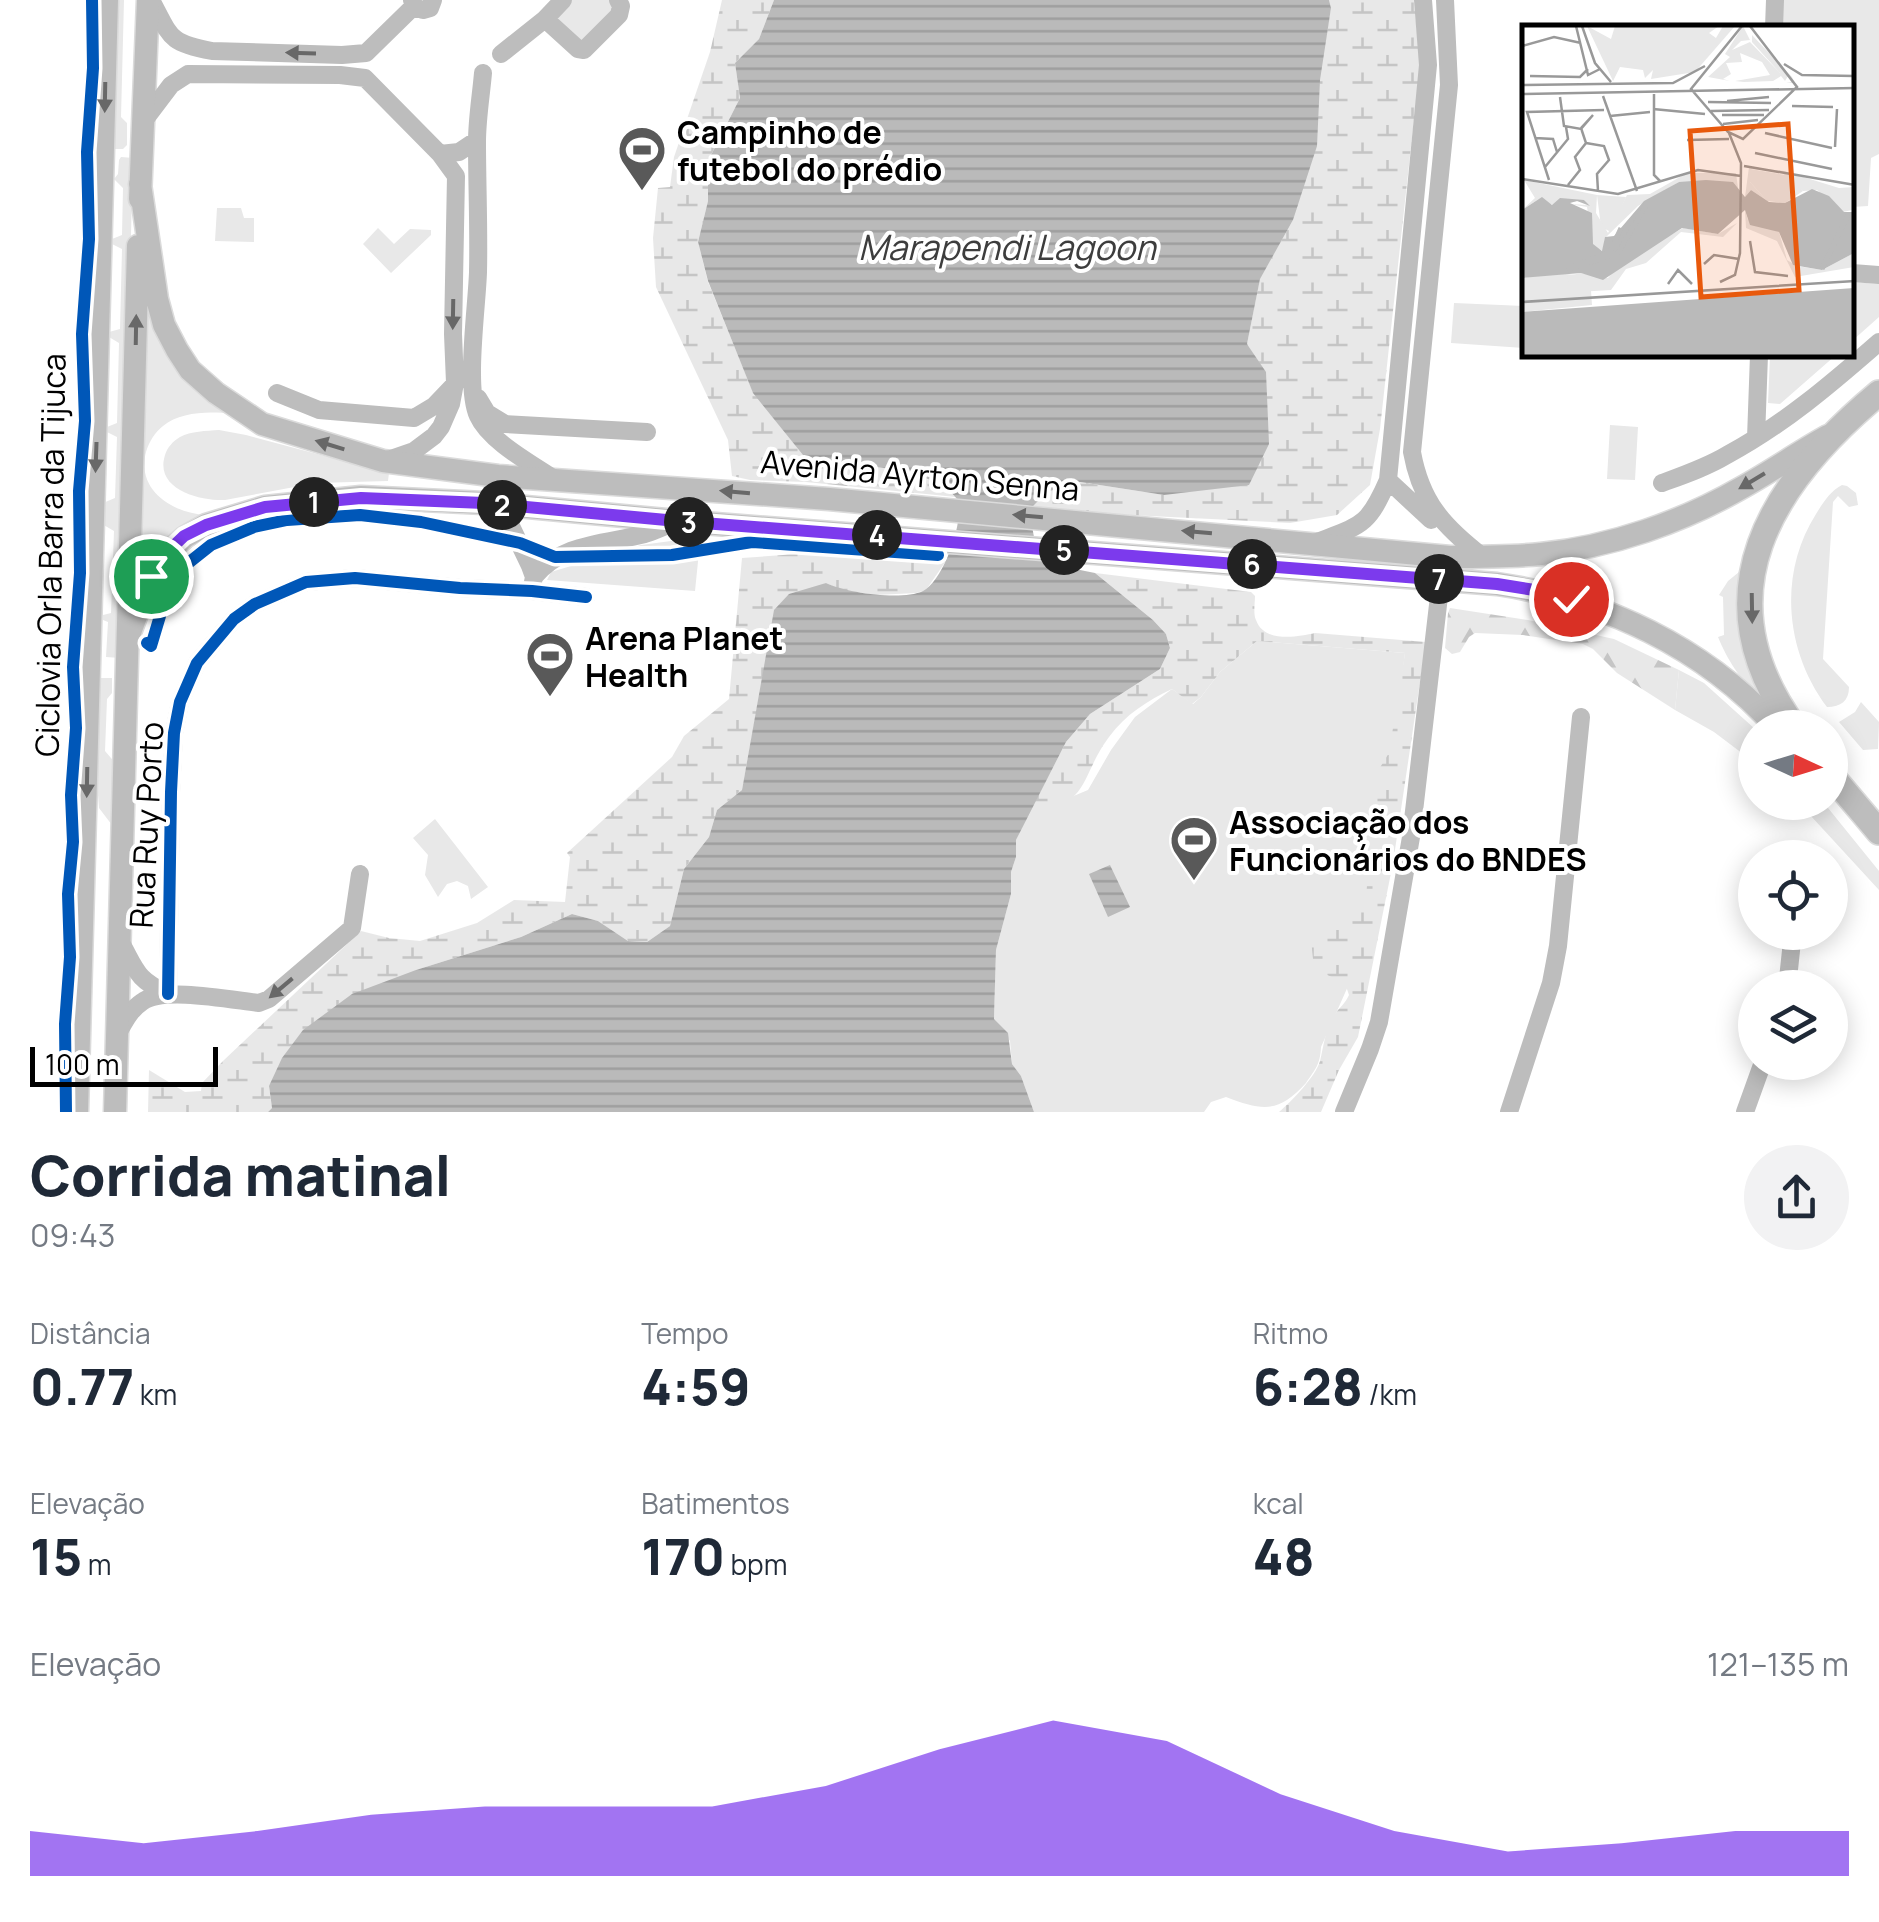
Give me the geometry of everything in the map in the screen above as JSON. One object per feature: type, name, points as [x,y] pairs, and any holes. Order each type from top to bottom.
[{"type":"highway","name":"Avenida Ayrton Senna","points":[[1784,710],[1768,683],[1750,619],[1760,539],[1794,478],[1879,392]]},
{"type":"highway","points":[[1848,795],[1879,832]]},
{"type":"main road","points":[[78,1112],[108,0]]},
{"type":"main road","points":[[116,1112],[140,184],[149,0]]},
{"type":"main road","name":"Avenida Ayrton Senna","points":[[140,184],[160,312],[176,350],[190,370],[262,424],[383,461],[482,474],[829,499],[1450,557],[1542,554],[1655,528],[1742,488],[1836,432]]},
{"type":"main road","name":"Avenida Ayrton Senna","points":[[128,638],[159,560],[184,536],[265,507],[361,498],[501,505],[1441,579],[1534,590],[1637,624],[1726,680],[1761,710]]},
{"type":"street","points":[[149,0],[172,38],[183,44],[212,50],[366,53]]},
{"type":"street","points":[[365,78],[366,53],[413,3],[426,10],[433,0]]},
{"type":"street","points":[[501,54],[563,0]]},
{"type":"street","points":[[545,19],[584,50],[619,15],[622,6],[618,0]]},
{"type":"street","points":[[1317,543],[1366,520],[1388,480],[1428,66],[1423,0]]},
{"type":"street","points":[[1445,0],[1450,86],[1412,452],[1421,489],[1454,534]]},
{"type":"street","points":[[1774,25],[1775,0]]},
{"type":"street","points":[[340,76],[342,54]]},
{"type":"street","points":[[143,122],[171,86],[188,74],[365,78],[440,154],[456,176],[453,334],[476,414],[505,445],[554,479]]},
{"type":"street","points":[[383,461],[424,444],[441,427],[464,381],[478,272],[477,140],[483,74]]},
{"type":"street","points":[[440,154],[459,152],[477,140]]},
{"type":"street","points":[[456,176],[479,175]]},
{"type":"street","points":[[454,270],[478,272]]},
{"type":"street","points":[[1854,273],[1879,275]]},
{"type":"street","points":[[1662,483],[1704,467],[1756,438],[1823,390],[1879,342]]},
{"type":"street","points":[[1756,438],[1759,358]]},
{"type":"street","points":[[277,394],[319,410],[414,418],[464,381]]},
{"type":"street","points":[[464,381],[487,413],[505,424],[646,432]]},
{"type":"street","points":[[414,418],[424,444]]},
{"type":"street","points":[[505,445],[505,436],[514,426]]},
{"type":"street","points":[[1388,480],[1436,524],[1482,556]]},
{"type":"street","points":[[501,505],[533,584]]},
{"type":"street","points":[[533,584],[543,565],[555,556],[650,533],[677,521]]},
{"type":"street","name":"Rua Ruy Porto","points":[[168,994],[174,733],[180,702],[197,664],[234,619],[256,604],[306,582],[355,578],[460,588],[533,584],[586,597]]},
{"type":"street","points":[[1344,1112],[1379,1022],[1411,836],[1441,579]]},
{"type":"street","points":[[1509,1112],[1551,984],[1558,946],[1581,716]]},
{"type":"street","points":[[118,1033],[130,1012],[150,997],[168,994],[264,1002],[354,924],[360,874]]},
{"type":"street","points":[[120,939],[140,977],[168,994]]},
{"type":"street","points":[[1745,1112],[1757,1080]]},
{"type":"green space","points":[[115,0],[124,0],[121,117],[127,123],[127,145],[123,149],[112,149]]},
{"type":"green space","points":[[572,0],[610,0],[619,9],[584,47],[554,20]]},
{"type":"green space","points":[[722,0],[774,0],[759,39],[735,63],[740,98],[708,161],[708,201],[698,242],[708,282],[753,392],[807,460],[906,472],[941,486],[956,497],[732,476],[728,440],[656,287],[653,238],[658,188],[670,187],[674,157],[710,52]]},
{"type":"green space","points":[[1329,0],[1414,0],[1420,65],[1380,429],[1370,485],[1337,515],[1290,523],[1028,510],[1047,492],[1080,482],[1164,495],[1266,373],[1247,344],[1260,278],[1293,220],[1331,8]]},
{"type":"green space","points":[[1783,0],[1879,0],[1879,154],[1871,158],[1868,206],[1854,207],[1854,25],[1782,25]]},
{"type":"green space","points":[[121,157],[133,158],[120,658],[106,657],[108,622],[103,615],[111,613],[114,531],[102,524],[103,503],[115,498],[117,437],[107,432],[107,427],[117,423],[119,343],[109,337],[109,332],[120,329],[122,249],[112,244],[112,239],[122,235],[123,188],[114,179]]},
{"type":"green space","points":[[217,208],[241,208],[244,218],[254,218],[254,242],[215,241]]},
{"type":"green space","points":[[378,228],[394,244],[410,229],[431,230],[431,235],[391,273],[363,244]]},
{"type":"green space","points":[[1854,282],[1879,284],[1879,317],[1854,339]]},
{"type":"green space","points":[[146,292],[231,414],[186,415],[160,428],[151,441],[144,466],[152,488],[181,510],[206,515],[142,570],[140,530]]},
{"type":"green space","points":[[1454,303],[1522,306],[1522,348],[1451,343]]},
{"type":"green space","points":[[1770,358],[1833,358],[1780,404],[1768,403]]},
{"type":"green space","points":[[1610,425],[1638,427],[1635,480],[1607,479]]},
{"type":"green space","points":[[219,430],[389,473],[388,481],[316,483],[225,500],[193,495],[173,485],[163,467],[171,445],[189,434]]},
{"type":"green space","points":[[1842,485],[1856,493],[1858,505],[1849,507],[1838,496],[1833,502],[1823,659],[1849,687],[1843,702],[1827,707],[1802,662],[1795,637],[1792,587],[1804,537],[1824,502]]},
{"type":"green space","points":[[700,542],[695,591],[547,580],[551,572],[641,545]]},
{"type":"green space","points":[[797,554],[946,561],[926,590],[916,593],[876,595],[841,590],[826,583],[775,610],[742,790],[717,810],[709,837],[684,869],[670,926],[647,942],[628,941],[598,921],[572,914],[521,937],[416,970],[269,1086],[272,1108],[268,1112],[148,1112],[149,1070],[185,1092],[201,1091],[202,1083],[224,1060],[361,931],[420,941],[477,923],[514,900],[565,902],[570,857],[567,853],[672,757],[684,736],[729,699],[742,558]]},
{"type":"green space","points":[[1739,572],[1740,624],[1760,696],[1735,670],[1718,637],[1724,635],[1723,597],[1719,595]]},
{"type":"green space","points":[[1095,573],[1251,592],[1255,596],[1256,620],[1273,635],[1315,633],[1426,642],[1393,863],[1358,1037],[1321,1112],[1279,1112],[1314,1074],[1329,1025],[1349,995],[1345,983],[1314,969],[1311,939],[1334,919],[1354,917],[1366,898],[1376,774],[1389,753],[1405,653],[1257,641],[1220,672],[1192,704],[1172,689],[1137,709],[1109,737],[1074,796],[1064,804],[1028,815],[1066,742],[1090,714],[1160,669],[1170,648],[1166,634],[1153,620]]},
{"type":"green space","points":[[1450,608],[1614,639],[1679,670],[1675,710],[1617,673],[1583,644],[1475,633],[1460,652],[1452,654],[1445,648]]},
{"type":"green space","name":"Associação dos Funcionários do BNDES","points":[[1257,641],[1405,653],[1369,939],[1321,1047],[1317,1066],[1288,1100],[1270,1106],[1226,1097],[1211,1102],[1204,1112],[1034,1112],[1021,1076],[1012,1064],[1010,1041],[994,1019],[996,950],[1011,894],[1016,840],[1028,815],[1088,790],[1135,717],[1172,689],[1193,704],[1220,672]]},
{"type":"green space","points":[[1679,670],[1704,683],[1738,714],[1738,750],[1714,732],[1675,710]]},
{"type":"green space","points":[[98,678],[112,678],[105,751],[117,765],[115,829],[99,808],[95,756]]},
{"type":"green space","points":[[1861,702],[1879,722],[1878,749],[1863,750],[1848,732],[1848,716]]},
{"type":"green space","points":[[435,819],[488,887],[471,899],[468,886],[457,881],[447,884],[438,897],[425,875],[428,855],[413,838]]},
{"type":"green space","points":[[1815,820],[1838,820],[1879,871],[1879,890],[1848,856],[1848,840],[1833,840]]},
{"type":"water","name":"Marapendi Lagoon","points":[[774,0],[1329,0],[1331,8],[1320,80],[1317,146],[1293,220],[1260,279],[1247,344],[1266,372],[1269,444],[1249,485],[1164,495],[1080,482],[1047,492],[1029,510],[1034,537],[1060,566],[1095,573],[1153,620],[1166,634],[1170,648],[1160,669],[1090,714],[1066,742],[1016,840],[1011,894],[996,950],[994,1019],[1008,1033],[1012,1064],[1021,1076],[1034,1112],[268,1112],[272,1108],[269,1086],[282,1058],[303,1030],[352,994],[521,937],[572,914],[598,921],[628,941],[647,942],[670,926],[684,869],[709,837],[717,810],[742,790],[774,610],[789,594],[826,583],[874,594],[914,594],[930,585],[944,564],[958,523],[955,497],[935,482],[900,471],[807,460],[753,393],[708,281],[698,242],[708,201],[708,161],[740,98],[735,63],[759,39]]},
{"type":"water","points":[[1110,865],[1130,907],[1108,917],[1089,874]]},
{"type":"cycle path","name":"Ciclovia Orla Barra da Tijuca","points":[[66,1112],[68,894],[76,728],[73,667],[85,421],[82,334],[89,239],[87,152],[93,68],[92,0]]},
{"type":"cycle path","points":[[147,643],[151,646],[161,606],[177,572],[211,545],[254,527],[287,520],[360,515],[421,522],[520,543],[555,557],[672,555],[752,542],[938,555]]},
{"type":"cycle path","points":[[168,994],[174,733],[180,702],[197,663],[234,619],[255,604],[306,582],[355,578],[586,597]]},
{"type":"place","name":"Campinho de futebol do prédio","points":[[642,192]]},
{"type":"place","name":"Arena Planet Health","points":[[550,698]]},
{"type":"place","name":"Associação dos Funcionários do BNDES","points":[[1194,882]]},
{"type":"route","points":[[151,576],[159,560],[184,536],[206,525],[265,507],[361,498],[484,503],[1497,584],[1571,599]]}]
